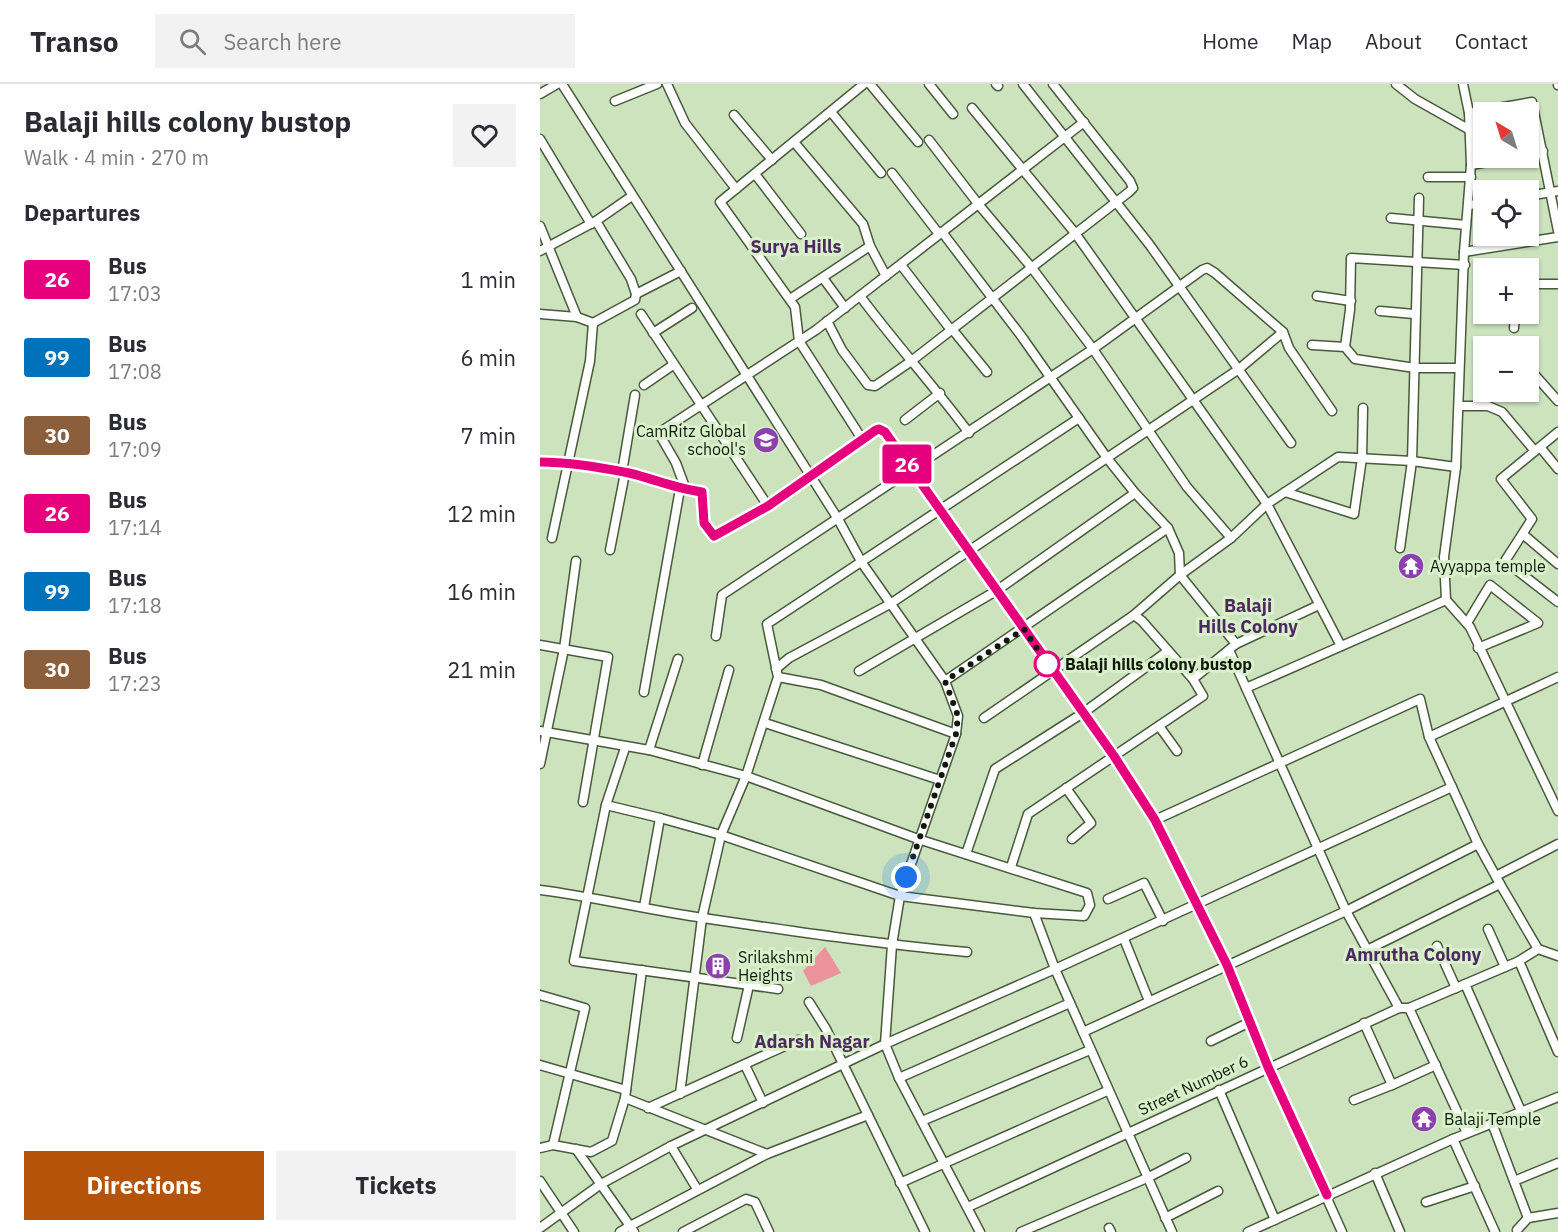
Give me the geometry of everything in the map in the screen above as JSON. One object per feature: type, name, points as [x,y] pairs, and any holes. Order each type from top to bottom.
[{"type":"street","points":[[540,94],[557,84]]},
{"type":"street","points":[[562,84],[838,519],[862,563],[945,681],[958,716],[956,734],[900,896],[892,945],[885,1044],[899,1077],[980,1232]]},
{"type":"street","points":[[615,101],[657,84]]},
{"type":"street","points":[[667,84],[685,123],[736,189]]},
{"type":"street","points":[[862,439],[799,341],[795,307],[720,205],[721,200],[864,84]]},
{"type":"street","points":[[870,84],[918,142]]},
{"type":"street","points":[[929,84],[953,114]]},
{"type":"street","points":[[1023,84],[1149,243],[1291,443]]},
{"type":"street","points":[[827,321],[842,351],[872,387],[910,362],[1133,188],[1130,181],[1053,84]]},
{"type":"street","points":[[1396,84],[1415,99],[1470,130]]},
{"type":"street","points":[[1463,84],[1469,113],[1471,177],[1464,252],[1456,467],[1444,557],[1446,600],[1467,623],[1558,811]]},
{"type":"street","points":[[1469,113],[1532,102],[1554,192],[1558,231]]},
{"type":"street","points":[[972,108],[1021,171],[1075,233],[1195,399],[1267,504],[1341,645]]},
{"type":"street","points":[[831,112],[881,173]]},
{"type":"street","points":[[734,115],[772,160]]},
{"type":"street","points":[[644,692],[683,489],[676,463],[661,437],[663,430],[699,405],[747,377],[845,308],[1084,122]]},
{"type":"street","points":[[540,140],[631,279],[636,294],[635,300],[593,323]]},
{"type":"street","points":[[929,140],[1032,268],[1093,350],[1187,487],[1231,537]]},
{"type":"street","points":[[795,142],[863,224],[870,246],[886,276]]},
{"type":"street","points":[[1539,152],[1543,151]]},
{"type":"street","points":[[892,173],[1051,376],[1107,458],[1135,493],[1168,528],[1179,553],[1179,575],[1233,647],[1246,688],[1346,911],[1399,1008],[1409,1008],[1519,961],[1538,949]]},
{"type":"street","points":[[755,174],[801,234]]},
{"type":"street","points":[[1428,177],[1471,177]]},
{"type":"street","points":[[1539,194],[1554,192]]},
{"type":"street","points":[[540,251],[593,223],[632,196]]},
{"type":"street","points":[[1400,548],[1412,461],[1414,314],[1419,198]]},
{"type":"street","points":[[1469,205],[1473,204]]},
{"type":"street","points":[[1391,218],[1466,225]]},
{"type":"street","points":[[540,226],[577,316]]},
{"type":"street","points":[[1464,252],[1558,237]]},
{"type":"street","points":[[790,299],[870,246]]},
{"type":"street","points":[[1345,347],[1351,301],[1351,258],[1465,265]]},
{"type":"street","points":[[900,265],[987,372]]},
{"type":"street","points":[[716,636],[722,595],[1093,350],[1136,316],[1207,268],[1283,332],[1289,348],[1332,411]]},
{"type":"street","points":[[636,294],[681,271]]},
{"type":"street","points":[[823,278],[845,308]]},
{"type":"street","points":[[1539,284],[1558,284]]},
{"type":"street","points":[[860,296],[910,362],[939,393],[969,433]]},
{"type":"street","points":[[1317,296],[1351,301]]},
{"type":"street","points":[[653,333],[692,308]]},
{"type":"street","points":[[1380,311],[1414,314]]},
{"type":"street","points":[[540,314],[577,316],[593,323]]},
{"type":"street","points":[[641,314],[699,405],[768,506]]},
{"type":"street","points":[[552,538],[590,362],[593,323]]},
{"type":"street","points":[[1514,324],[1514,328]]},
{"type":"street","points":[[777,673],[789,658],[890,604],[968,549],[1195,399],[1239,369],[1283,332]]},
{"type":"street","points":[[1312,345],[1345,347],[1355,359],[1415,368],[1459,368]]},
{"type":"street","points":[[644,385],[673,365]]},
{"type":"street","points":[[1539,380],[1558,401]]},
{"type":"street","points":[[905,420],[939,393]]},
{"type":"street","points":[[610,550],[634,395]]},
{"type":"street","points":[[1459,405],[1488,406],[1502,412],[1558,469]]},
{"type":"street","points":[[1285,492],[1354,514],[1362,458],[1363,408]]},
{"type":"street","points":[[680,1094],[702,918],[721,835],[765,723],[777,673],[767,624],[1079,418]]},
{"type":"street","points":[[540,462],[568,462],[623,472],[702,492],[704,523],[714,536],[768,506],[862,439],[882,429],[941,509],[1053,673],[1114,756],[1155,820],[1227,965],[1268,1067],[1342,1232]]},
{"type":"street","points":[[1558,432],[1501,479],[1532,519],[1524,535],[1505,561],[1558,602]]},
{"type":"street","points":[[984,718],[1053,673],[1134,615],[1179,575],[1231,537],[1267,504],[1338,457],[1412,461],[1456,467]]},
{"type":"street","points":[[859,671],[996,591],[1135,493]]},
{"type":"street","points":[[945,681],[1024,629],[1168,528]]},
{"type":"street","points":[[1524,535],[1558,564]]},
{"type":"street","points":[[540,764],[543,731],[564,649],[576,561]]},
{"type":"street","points":[[1467,623],[1490,585],[1538,623],[1478,648]]},
{"type":"street","points":[[1246,688],[1446,600]]},
{"type":"street","points":[[1193,679],[1233,647],[1319,605]]},
{"type":"street","points":[[1011,867],[1028,814],[1203,696],[1193,679],[1142,621],[1134,615]]},
{"type":"street","points":[[540,645],[608,657],[583,802]]},
{"type":"street","points":[[966,854],[995,769],[1083,714],[1168,651]]},
{"type":"street","points":[[649,750],[678,659]]},
{"type":"street","points":[[702,765],[729,670]]},
{"type":"street","points":[[777,673],[821,685],[956,734]]},
{"type":"street","points":[[1429,737],[1558,677]]},
{"type":"street","points":[[1155,820],[1419,699],[1429,737],[1478,844],[1538,949],[1558,956]]},
{"type":"street","points":[[765,723],[940,780]]},
{"type":"street","points":[[1159,726],[1177,751]]},
{"type":"street","points":[[543,731],[649,750],[746,776],[918,839],[1087,893],[1090,898],[1088,911],[1084,916],[1034,913],[900,896],[721,835],[606,805]]},
{"type":"street","points":[[625,747],[606,805],[574,961],[778,989]]},
{"type":"street","points":[[540,1228],[601,1184],[671,1146],[885,1044],[1124,939],[1318,847],[1452,787]]},
{"type":"street","points":[[1066,788],[1091,823],[1072,839]]},
{"type":"street","points":[[644,908],[660,818]]},
{"type":"street","points":[[1083,1032],[1346,911],[1478,844]]},
{"type":"street","points":[[1367,950],[1498,880],[1558,844]]},
{"type":"street","points":[[1108,899],[1144,883],[1163,921]]},
{"type":"street","points":[[540,890],[587,896],[702,918],[892,945],[967,952]]},
{"type":"street","points":[[1034,913],[1055,969],[1107,1091],[1172,1232]]},
{"type":"street","points":[[1488,929],[1505,967]]},
{"type":"street","points":[[1124,939],[1149,1001]]},
{"type":"street","points":[[1437,946],[1456,988]]},
{"type":"street","points":[[1519,961],[1558,1052]]},
{"type":"street","points":[[540,1148],[553,1145],[591,1152],[612,1140],[625,1094],[642,970]]},
{"type":"street","points":[[1465,984],[1521,1111]]},
{"type":"street","points":[[737,1038],[749,985]]},
{"type":"street","points":[[540,995],[585,1008],[553,1145]]},
{"type":"street","points":[[809,1002],[844,1065],[925,1232]]},
{"type":"street","points":[[899,1077],[1070,1004]]},
{"type":"street","name":"Street Number 6","points":[[968,1207],[1399,1008]]},
{"type":"street","points":[[1409,1008],[1467,1133]]},
{"type":"street","points":[[1211,1041],[1250,1022]]},
{"type":"street","points":[[1364,1023],[1392,1085]]},
{"type":"street","points":[[648,1108],[798,1040]]},
{"type":"street","points":[[922,1121],[1090,1050]]},
{"type":"street","points":[[540,1065],[625,1094],[648,1108],[767,1154]]},
{"type":"street","points":[[745,1065],[763,1103]]},
{"type":"street","points":[[1354,1100],[1436,1065]]},
{"type":"street","points":[[1219,1090],[1275,1221]]},
{"type":"street","points":[[900,1183],[1107,1091]]},
{"type":"street","points":[[1248,1232],[1453,1139],[1558,1097]]},
{"type":"street","points":[[620,1232],[632,1229],[697,1189],[767,1154],[868,1114]]},
{"type":"street","points":[[1491,1123],[1528,1218]]},
{"type":"street","points":[[1453,1139],[1495,1232]]},
{"type":"street","points":[[671,1146],[697,1189]]},
{"type":"street","points":[[576,1149],[632,1229]]},
{"type":"street","points":[[1020,1232],[1147,1178],[1186,1158]]},
{"type":"street","points":[[1514,1181],[1558,1163]]},
{"type":"street","points":[[1375,1173],[1400,1232]]},
{"type":"street","points":[[540,1181],[574,1232]]},
{"type":"street","points":[[1426,1202],[1475,1186]]},
{"type":"street","points":[[1165,1218],[1218,1191]]},
{"type":"street","points":[[683,1232],[746,1199],[755,1202],[770,1232]]},
{"type":"street","points":[[1514,1231],[1528,1218],[1558,1213]]},
{"type":"shaded area","points":[[825,947],[841,973],[811,986],[803,971]]},
{"type":"bus line","name":"26","points":[[540,462],[568,462],[630,473],[686,490],[702,492],[704,523],[714,536],[768,506],[862,439],[882,429],[941,509],[1053,673],[1114,756],[1155,820],[1227,965],[1268,1067],[1327,1195]]},
{"type":"place","name":"CamRitz Global school's","points":[[766,440]]},
{"type":"place","name":"Ayyappa temple","points":[[1411,566]]},
{"type":"place","name":"Balaji hills colony bustop","points":[[1047,664]]},
{"type":"place","name":"Srilakshmi Heights","points":[[718,966]]},
{"type":"place","name":"Balaji Temple","points":[[1424,1119]]},
{"type":"district","name":"Surya Hills","points":[[796,247]]},
{"type":"district","name":"Balaji Hills Colony","points":[[1248,616]]},
{"type":"district","name":"Amrutha Colony","points":[[1413,955]]},
{"type":"district","name":"Adarsh Nagar","points":[[812,1042]]},
{"type":"route","points":[[906,877],[956,734],[958,716],[945,681],[1024,629],[1047,664]]}]
